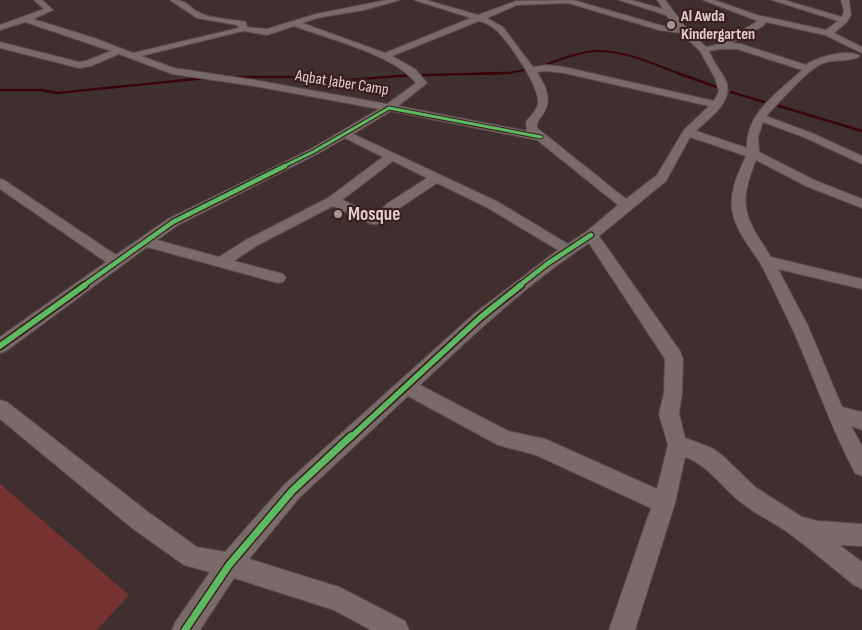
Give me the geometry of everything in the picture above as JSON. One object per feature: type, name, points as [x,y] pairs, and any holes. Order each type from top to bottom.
[{"type":"street","points":[[0,28],[49,10],[38,0]]},
{"type":"street","points":[[174,0],[186,5],[198,16],[243,24],[243,28]]},
{"type":"street","points":[[132,56],[243,28],[267,32],[316,16],[396,0]]},
{"type":"street","points":[[418,0],[482,17],[500,29],[531,70],[539,84],[543,101],[541,111],[531,122],[531,126]]},
{"type":"street","points":[[566,0],[662,28],[684,31]]},
{"type":"street","name":"Aqbat Jaber Camp","points":[[385,56],[520,2],[566,0]]},
{"type":"street","points":[[623,0],[669,13]]},
{"type":"street","points":[[185,630],[229,565],[292,491],[481,317],[568,250],[591,235],[626,205],[648,191],[664,176],[678,147],[688,132],[723,99],[724,86],[708,63],[704,50],[684,31],[661,0]]},
{"type":"street","points":[[706,0],[761,18],[828,33],[860,55]]},
{"type":"street","points":[[776,0],[844,20]]},
{"type":"street","points":[[828,33],[848,16],[849,12],[845,0]]},
{"type":"street","points":[[704,50],[720,46],[760,24],[763,20],[761,18]]},
{"type":"street","name":"Aqbat Jaber Camp","points":[[25,19],[92,40],[172,71],[254,83],[389,108],[422,83],[412,71],[385,56]]},
{"type":"street","points":[[293,23],[385,56]]},
{"type":"street","points":[[0,45],[79,65],[88,64],[119,51]]},
{"type":"street","points":[[720,46],[745,48],[808,69]]},
{"type":"street","points":[[860,55],[843,56],[814,63],[759,116],[752,137],[753,154],[741,184],[739,207],[744,226],[766,261],[812,354],[835,413],[862,466]]},
{"type":"street","points":[[531,70],[546,68],[564,70],[717,106]]},
{"type":"street","points":[[0,346],[144,242],[189,213],[345,134],[389,108],[541,137]]},
{"type":"street","points":[[759,116],[810,136],[862,160]]},
{"type":"street","points":[[511,131],[531,126]]},
{"type":"street","points":[[531,126],[541,137],[626,205]]},
{"type":"street","points":[[688,132],[753,154],[803,180],[862,204]]},
{"type":"street","points":[[345,134],[493,205],[568,250]]},
{"type":"street","points":[[221,263],[251,242],[333,201],[390,157]]},
{"type":"street","points":[[333,201],[376,221],[393,206],[437,177]]},
{"type":"street","points":[[0,183],[116,262]]},
{"type":"street","points":[[591,235],[671,351],[674,359],[674,383],[669,414],[678,445],[664,503],[622,630]]},
{"type":"street","points":[[144,242],[278,278]]},
{"type":"street","points":[[766,261],[862,284]]},
{"type":"street","points":[[407,387],[505,439],[538,446],[664,503]]},
{"type":"street","points":[[0,408],[140,520],[192,557],[229,565],[339,599],[396,630]]},
{"type":"street","points":[[835,413],[862,421]]},
{"type":"street","points":[[678,445],[705,455],[716,463],[747,494],[798,527],[862,577]]},
{"type":"street","points":[[798,527],[818,532],[862,535]]},
{"type":"shaded area","points":[[0,484],[129,595],[97,630],[0,630]]},
{"type":"waterway","points":[[536,68],[580,53],[606,51],[639,58],[680,74]]},
{"type":"waterway","points":[[489,74],[524,70]]},
{"type":"waterway","points":[[489,74],[511,73]]},
{"type":"waterway","points":[[677,73],[717,87]]},
{"type":"waterway","points":[[469,74],[489,74]]},
{"type":"waterway","points":[[423,75],[489,74]]},
{"type":"waterway","points":[[233,77],[306,77],[336,81],[413,75]]},
{"type":"waterway","points":[[0,90],[42,90],[57,93],[206,78]]},
{"type":"waterway","points":[[731,92],[764,102]]},
{"type":"waterway","points":[[779,106],[862,131]]},
{"type":"cycle path","points":[[0,346],[173,222],[313,152],[389,108],[541,137]]},
{"type":"cycle path","points":[[185,630],[229,565],[292,491],[481,317],[547,264],[591,235]]},
{"type":"place","name":"Al Awda Kindergarten","points":[[671,25]]},
{"type":"place","name":"Mosque","points":[[338,214]]}]
